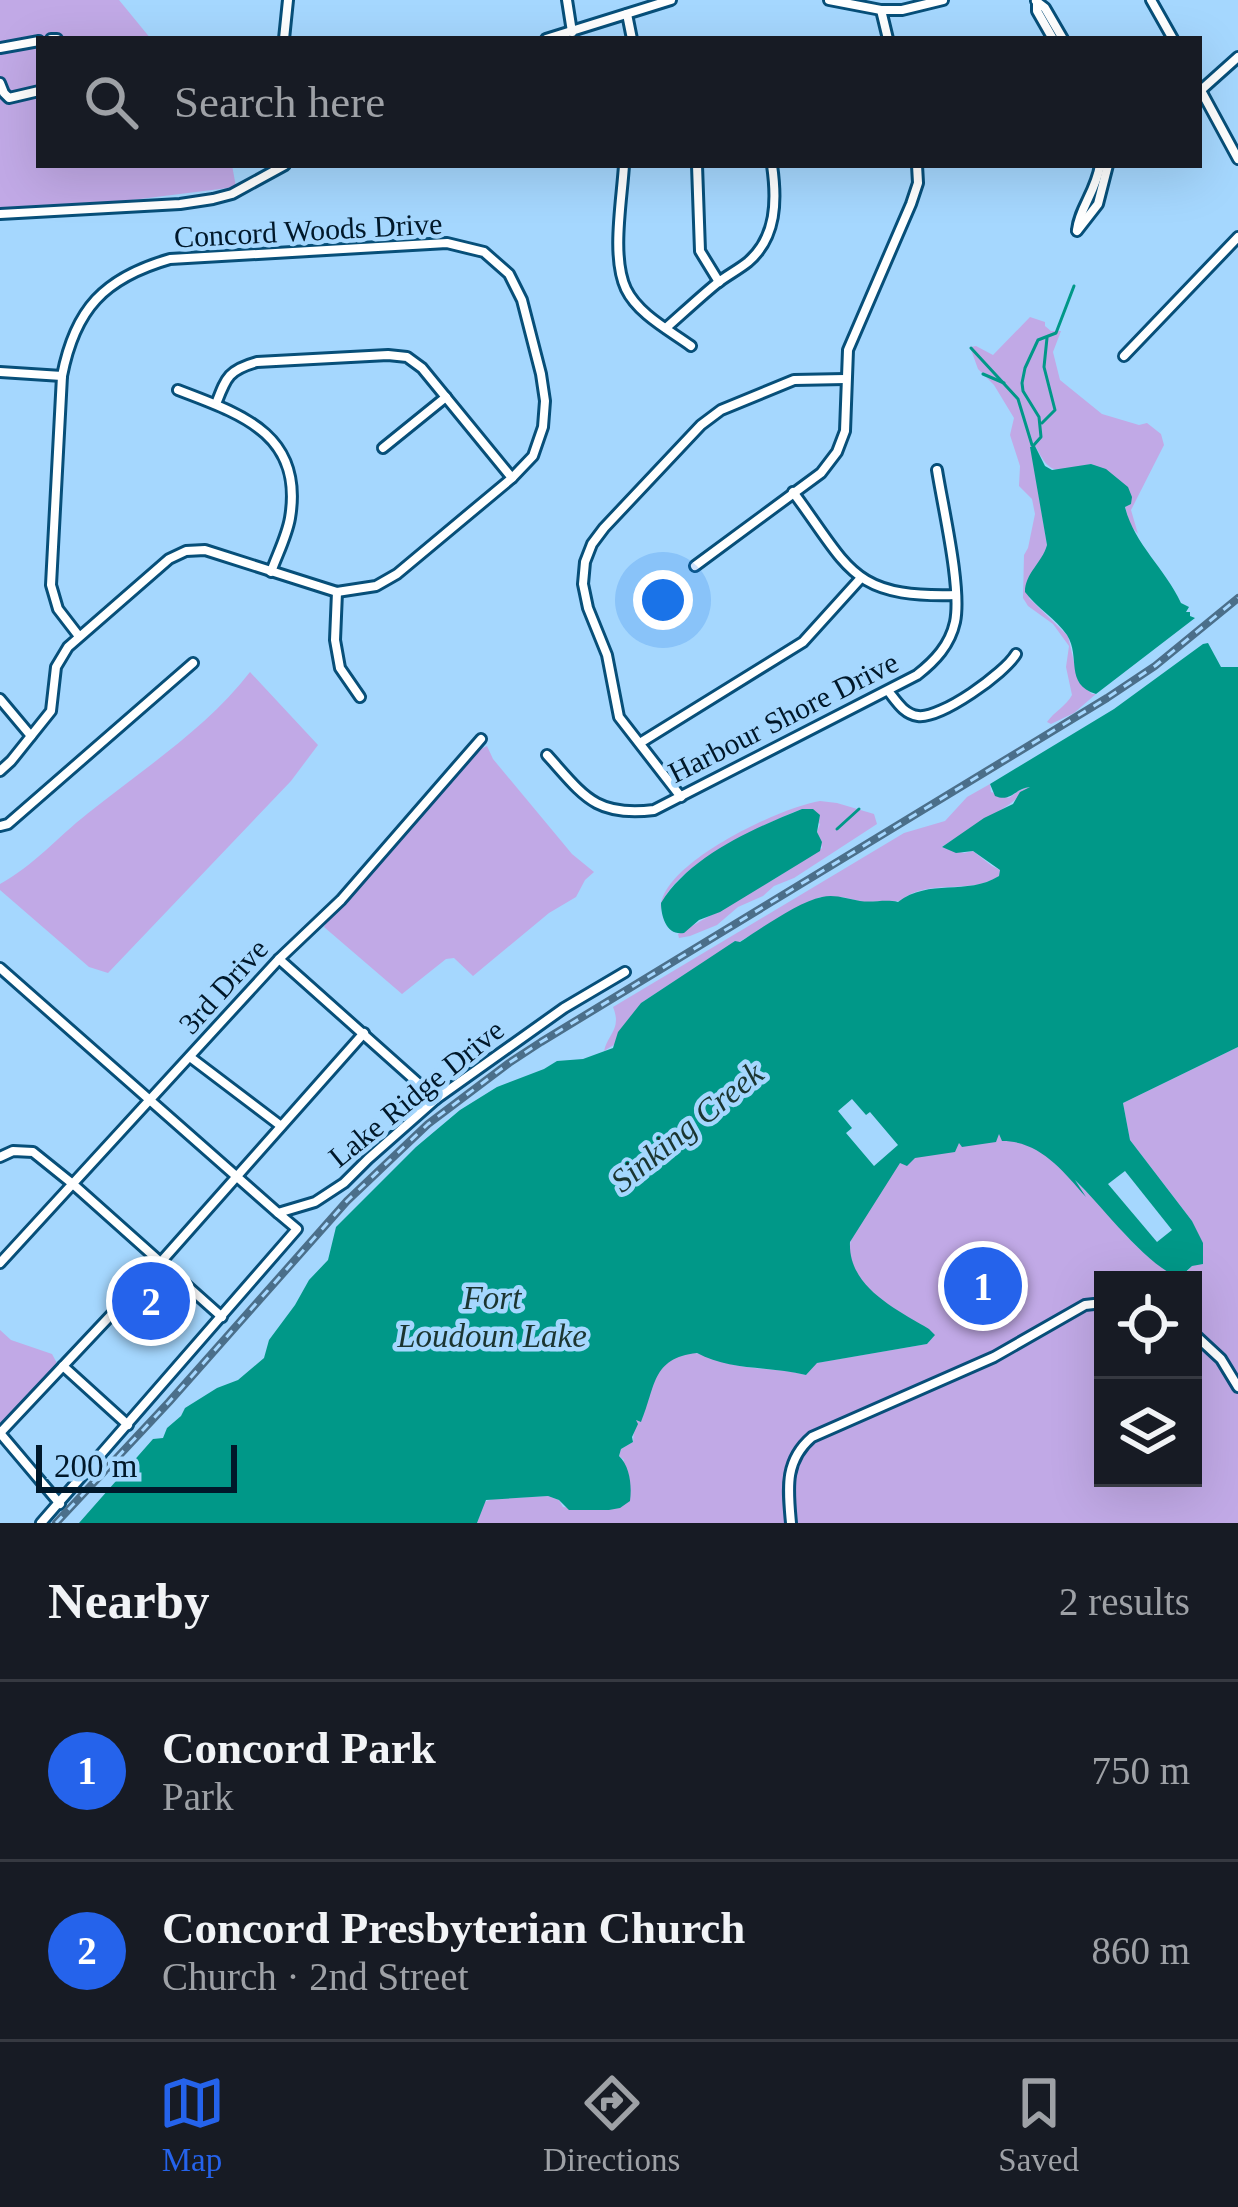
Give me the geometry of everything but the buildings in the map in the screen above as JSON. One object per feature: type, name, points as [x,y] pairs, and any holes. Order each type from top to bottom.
[{"type":"street","points":[[284,36],[288,0]]},
{"type":"street","points":[[567,0],[572,32]]},
{"type":"street","points":[[557,36],[671,0]]},
{"type":"street","points":[[829,0],[881,10],[944,0]]},
{"type":"street","points":[[1036,0],[1051,36]]},
{"type":"street","points":[[1036,0],[1061,36]]},
{"type":"street","points":[[1151,0],[1171,36]]},
{"type":"street","points":[[881,10],[887,36]]},
{"type":"street","points":[[627,14],[631,36]]},
{"type":"street","points":[[0,48],[36,42]]},
{"type":"street","points":[[1202,88],[1238,57]]},
{"type":"street","points":[[0,82],[9,98],[36,93]]},
{"type":"street","points":[[1202,94],[1238,159]]},
{"type":"street","points":[[0,214],[213,199],[280,168]]},
{"type":"street","points":[[624,168],[618,258],[626,289],[641,309],[691,346]]},
{"type":"street","points":[[698,168],[700,251],[718,282]]},
{"type":"street","points":[[666,328],[750,260],[765,240],[774,217],[772,168]]},
{"type":"street","points":[[695,566],[821,473],[838,452],[845,431],[848,350],[918,183],[917,168]]},
{"type":"street","points":[[1103,168],[1078,219],[1077,231],[1098,205],[1104,168]]},
{"type":"street","points":[[1124,356],[1238,237]]},
{"type":"street","name":"Concord Woods Drive","points":[[78,635],[58,609],[51,585],[62,376],[81,317],[99,294],[138,268],[170,260],[447,243],[484,252],[509,274],[522,299],[545,401],[533,456],[397,574],[376,586],[337,592]]},
{"type":"street","points":[[216,404],[236,368],[256,362],[407,358],[422,368],[512,478]]},
{"type":"street","points":[[0,372],[62,376]]},
{"type":"street","points":[[681,797],[619,718],[607,655],[583,584],[592,544],[700,425],[721,410],[794,380],[845,379]]},
{"type":"street","points":[[178,390],[253,421],[272,439],[284,460],[290,482],[290,519],[271,572]]},
{"type":"street","points":[[383,448],[446,397]]},
{"type":"street","name":"Harbour Shore Drive","points":[[547,755],[584,796],[614,811],[654,811],[889,692],[932,664],[955,621],[956,595],[938,470]]},
{"type":"street","points":[[793,492],[860,579],[885,591],[956,595]]},
{"type":"street","points":[[0,771],[51,710],[56,667],[68,646],[169,559],[186,550],[205,550],[337,592],[335,640],[340,668],[360,697]]},
{"type":"street","points":[[640,743],[803,642],[860,579]]},
{"type":"street","points":[[889,692],[902,709],[920,716],[940,712],[1008,667],[1016,654]]},
{"type":"street","points":[[0,826],[8,824],[194,662]]},
{"type":"street","points":[[0,699],[31,736]]},
{"type":"street","name":"3rd Drive","points":[[0,1263],[279,958],[341,900],[481,740]]},
{"type":"street","points":[[279,958],[436,1099]]},
{"type":"street","points":[[0,968],[297,1229],[41,1523]]},
{"type":"street","name":"Lake Ridge Drive","points":[[278,1213],[315,1202],[344,1183],[436,1099],[564,1008],[625,972]]},
{"type":"street","points":[[60,1504],[0,1433],[160,1263],[364,1033]]},
{"type":"street","points":[[190,1057],[281,1126]]},
{"type":"street","points":[[0,1157],[14,1151],[33,1152],[221,1317]]},
{"type":"street","points":[[791,1523],[789,1473],[812,1437],[1010,1348],[1094,1304]]},
{"type":"street","points":[[1202,1341],[1221,1359],[1238,1388]]},
{"type":"street","points":[[63,1366],[128,1425]]},
{"type":"shaded area","points":[[0,0],[119,0],[149,36],[36,36],[36,168],[233,168],[236,187],[0,210]]},
{"type":"shaded area","points":[[1030,317],[1045,322],[1051,331],[1061,331],[1053,352],[1060,380],[1102,414],[1147,423],[1161,434],[1164,445],[1131,510],[1138,534],[1130,525],[1125,506],[1130,504],[1092,464],[1058,470],[1047,464],[1036,447],[1031,448],[1047,545],[1029,598],[1068,636],[1078,680],[1096,694],[1074,713],[1051,724],[1047,722],[1072,695],[1066,667],[1069,646],[1053,624],[1023,598],[1024,555],[1035,514],[1032,499],[1019,486],[1020,466],[1010,435],[1014,418],[978,369],[970,347],[993,355]]},
{"type":"shaded area","points":[[250,672],[318,745],[291,781],[108,973],[89,967],[0,890],[0,884],[194,730]]},
{"type":"shaded area","points":[[487,746],[572,854],[594,872],[576,897],[549,913],[473,976],[454,958],[446,959],[402,994],[324,927]]},
{"type":"shaded area","points":[[990,784],[991,792],[1009,798],[1030,786],[942,847],[973,851],[1000,870],[999,876],[975,885],[923,890],[900,901],[820,897],[735,942],[641,1003],[617,1043],[604,1051],[615,1026],[613,1007],[904,833],[945,821],[967,797]]},
{"type":"shaded area","points":[[820,801],[874,814],[877,824],[794,878],[738,907],[717,925],[679,938],[678,934],[822,848],[817,832],[820,824],[802,809],[718,850],[678,881],[665,897],[661,912],[664,894],[677,876],[751,827]]},
{"type":"shaded area","points":[[1238,1047],[1238,1523],[477,1523],[484,1502],[492,1499],[548,1496],[563,1507],[588,1510],[624,1460],[619,1456],[621,1449],[633,1442],[635,1418],[641,1421],[657,1374],[677,1357],[695,1353],[734,1365],[806,1375],[816,1363],[927,1344],[934,1336],[871,1298],[848,1259],[852,1232],[901,1157],[979,1134],[1023,1133],[1133,1243],[1169,1271],[1094,1271],[1094,1487],[1202,1487],[1202,1271],[1188,1271],[1203,1263],[1192,1221],[1130,1140],[1123,1103]]},
{"type":"shaded area","points":[[0,1330],[11,1340],[52,1354],[59,1367],[0,1428]]},
{"type":"water","points":[[1035,446],[1052,470],[1091,464],[1106,469],[1128,487],[1131,504],[1125,507],[1135,533],[1181,603],[1189,607],[1186,612],[1195,618],[1096,694],[1076,677],[1067,635],[1025,592],[1047,545],[1030,447]]},
{"type":"water","name":"Fort Loudoun Lake","points":[[1208,643],[1221,667],[1238,667],[1238,1047],[1123,1103],[1130,1140],[1192,1221],[1203,1243],[1203,1264],[1187,1271],[1165,1270],[1075,1180],[1086,1197],[1049,1159],[1028,1146],[1002,1141],[999,1134],[996,1142],[962,1147],[959,1143],[955,1152],[915,1158],[907,1166],[900,1163],[850,1242],[851,1258],[865,1284],[929,1329],[935,1335],[927,1344],[817,1363],[806,1375],[723,1363],[697,1353],[671,1361],[657,1376],[641,1422],[636,1420],[633,1442],[621,1449],[619,1456],[631,1489],[630,1501],[620,1508],[569,1510],[548,1496],[486,1500],[477,1523],[79,1523],[153,1439],[163,1438],[185,1408],[238,1380],[264,1358],[269,1340],[328,1260],[336,1227],[460,1110],[497,1087],[557,1061],[583,1059],[613,1048],[618,1032],[641,1003],[802,904],[832,896],[898,902],[922,891],[974,885],[999,876],[1000,870],[973,851],[956,853],[942,847],[1013,804],[1030,787],[1000,798],[990,784],[1114,709]]},
{"type":"water","points":[[802,809],[820,815],[820,851],[684,933],[669,929],[661,903],[688,872],[743,835]]},
{"type":"pier","points":[[852,1099],[898,1145],[874,1166],[846,1133],[852,1128],[838,1111]]},
{"type":"pier","points":[[1125,1171],[1172,1230],[1157,1242],[1108,1184]]},
{"type":"waterway","points":[[1033,446],[1041,437],[1039,417],[1023,391],[1025,368],[1038,340],[1056,333],[1074,286]]},
{"type":"waterway","points":[[1042,423],[1055,410],[1044,367],[1047,338]]},
{"type":"waterway","points":[[971,348],[1018,399],[1032,445]]},
{"type":"waterway","points":[[983,374],[1004,383]]},
{"type":"waterway","points":[[837,829],[859,809]]},
{"type":"railway","points":[[56,1523],[347,1201],[428,1124],[541,1042],[1107,698],[1155,666],[1238,598]]},
{"type":"place","name":"Concord Park","points":[[983,1286]]},
{"type":"place","name":"Concord Presbyterian Church","points":[[151,1301]]},
{"type":"water label","name":"Sinking Creek","points":[[687,1127]]}]
